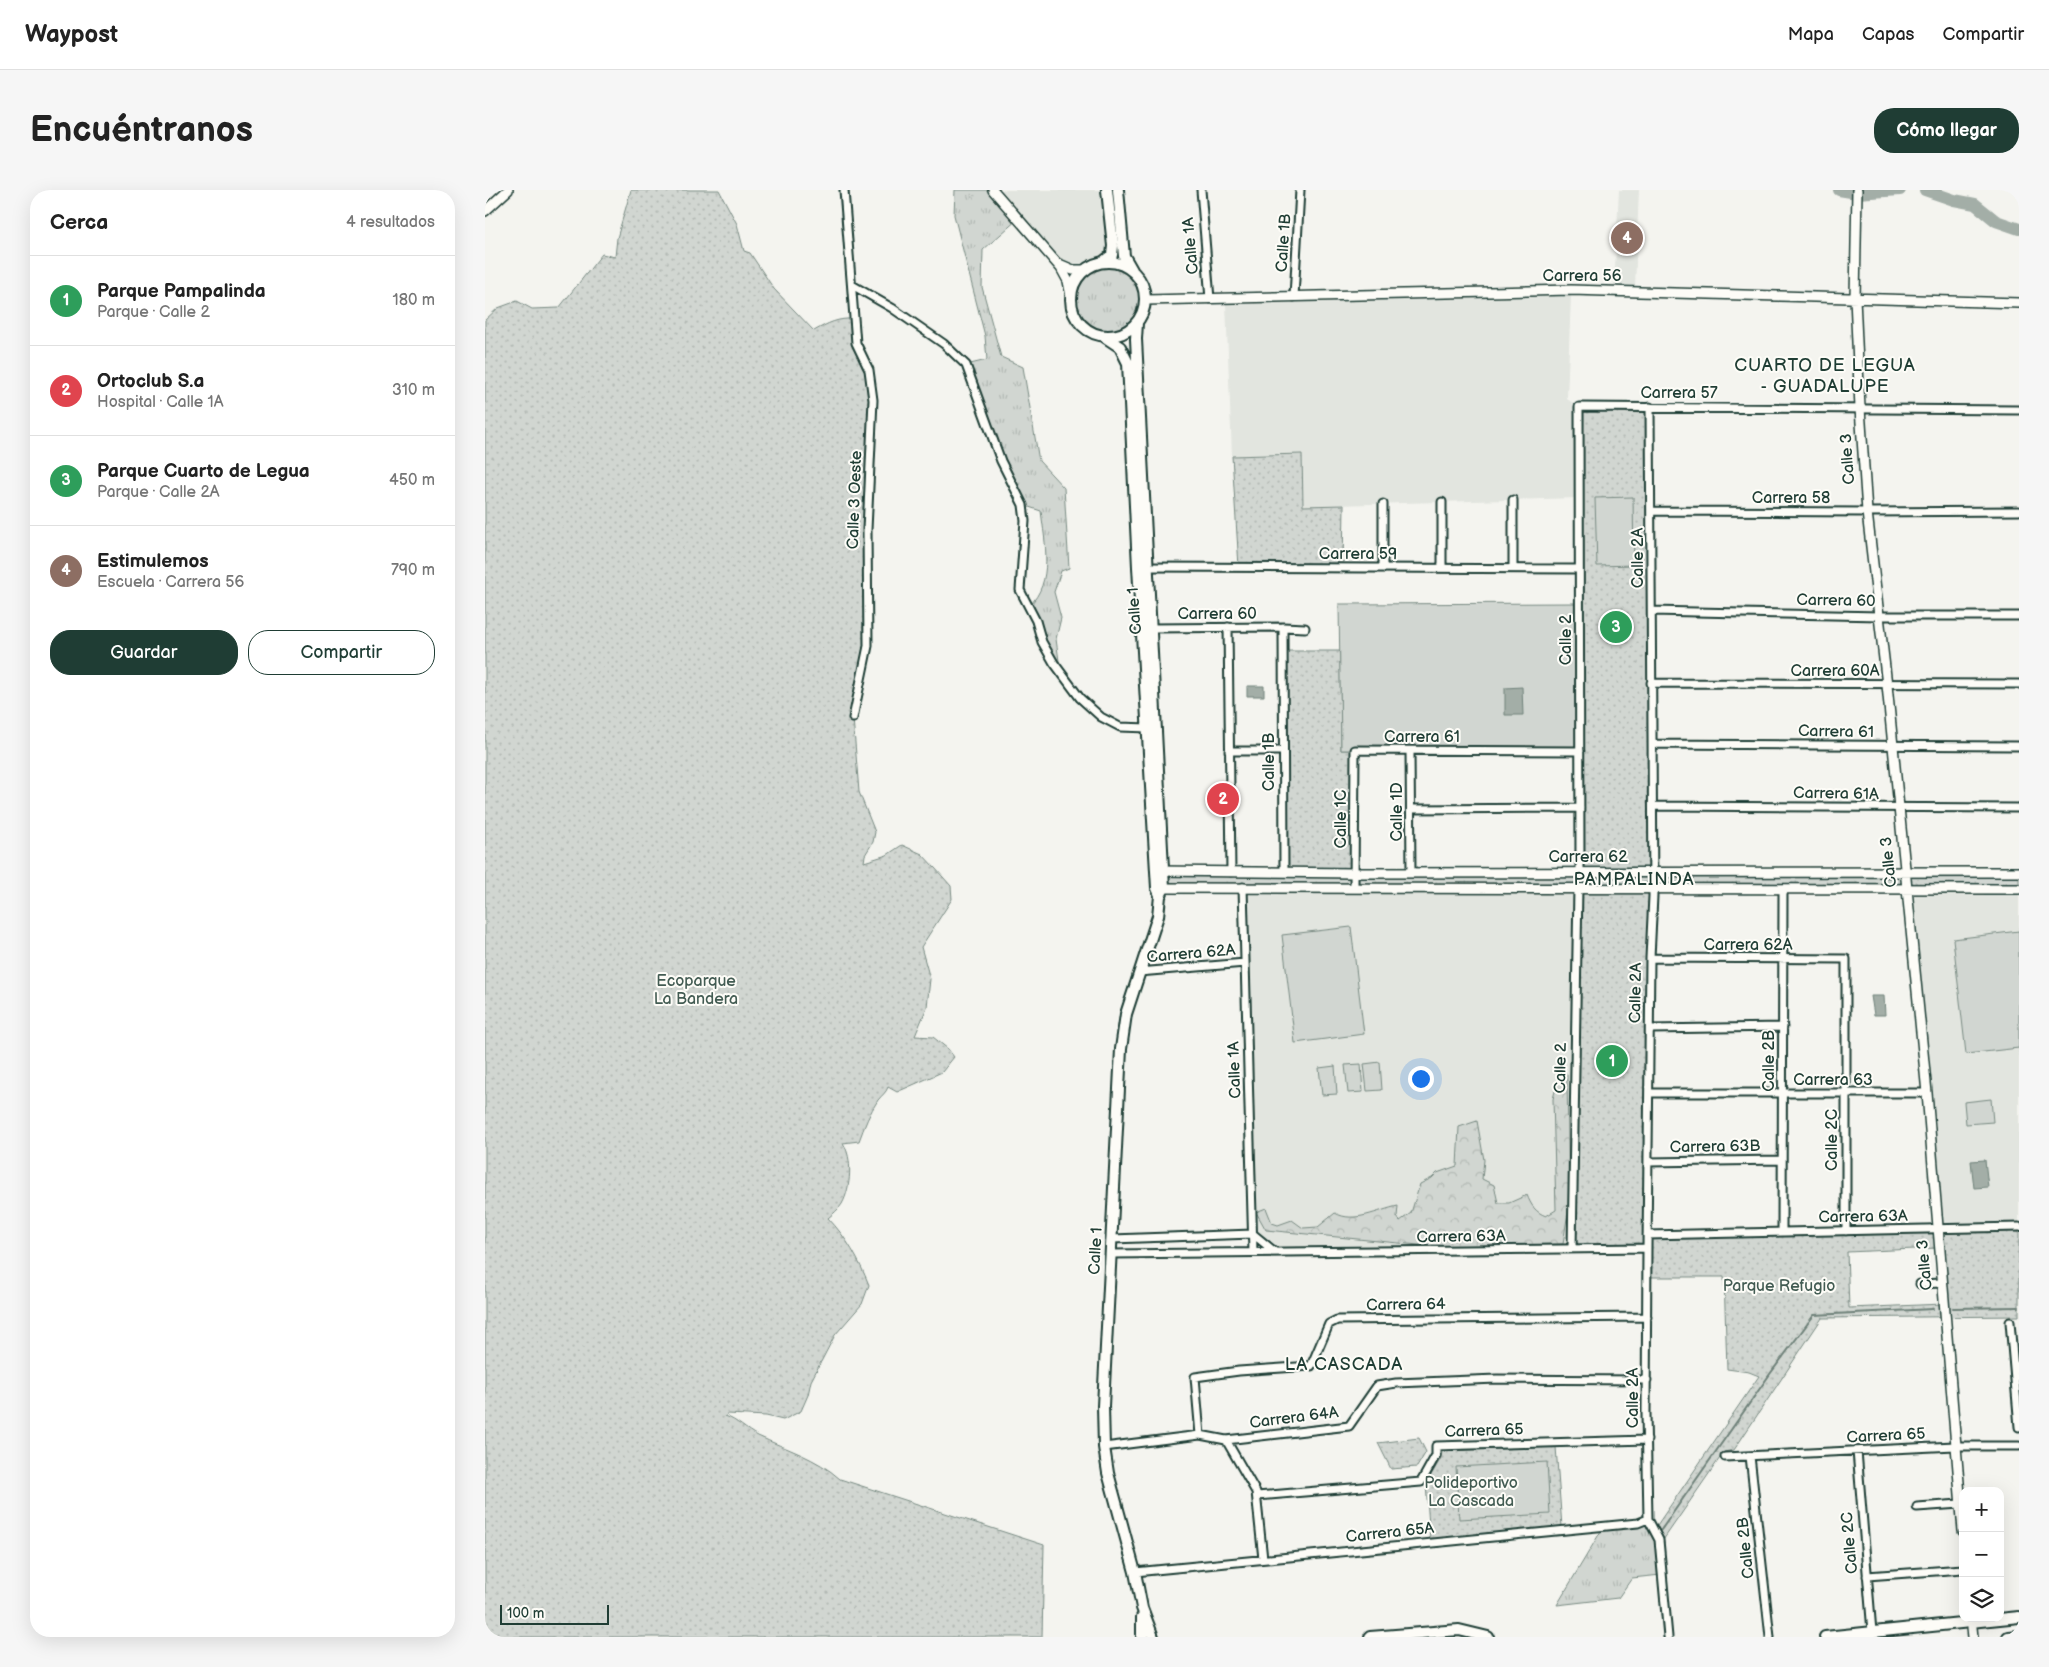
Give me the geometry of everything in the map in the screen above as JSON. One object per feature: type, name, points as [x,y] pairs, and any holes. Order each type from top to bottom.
[{"type":"main road","points":[[1107,190],[1113,246],[1112,255],[1103,262],[1085,270],[1075,281],[1071,296],[1072,309],[1078,322],[1088,331],[1105,337],[1123,334],[1137,323],[1143,312],[1145,300],[1143,286],[1124,256],[1118,190]]},
{"type":"main road","points":[[1103,262],[1117,263],[1133,271]]},
{"type":"main road","name":"Calle 1","points":[[1137,323],[1142,566],[1148,728],[1160,871]]},
{"type":"main road","name":"Calle 1","points":[[1105,337],[1121,347],[1128,363],[1142,566],[1151,628],[1160,871],[1157,916],[1127,1014],[1121,1049],[1103,1406],[1104,1447],[1108,1473],[1135,1572],[1142,1608],[1143,1637]]},
{"type":"main road","name":"Calle 1","points":[[1142,1608],[1153,1637]]},
{"type":"main road","points":[[2004,1618],[2019,1617]]},
{"type":"main road","points":[[1825,1637],[1959,1622]]},
{"type":"main road","points":[[1369,1637],[1459,1630],[1488,1637]]},
{"type":"main road","points":[[2008,1637],[2019,1636]]},
{"type":"street","points":[[485,211],[509,190]]},
{"type":"street","name":"Calle 3 Oeste","points":[[844,190],[856,343],[869,370],[873,400],[867,530],[868,646],[853,718]]},
{"type":"street","name":"Calle 1A","points":[[1201,190],[1210,299]]},
{"type":"street","name":"Calle 1B","points":[[1294,297],[1301,190]]},
{"type":"street","name":"Calle 3","points":[[1857,190],[1855,298],[1867,512],[1880,616],[1927,1093],[1959,1492]]},
{"type":"street","points":[[996,191],[1065,274],[1071,296]]},
{"type":"street","points":[[1056,262],[1067,268],[1085,270]]},
{"type":"street","points":[[852,286],[892,308],[944,344],[966,365],[1001,461],[1023,505],[1025,521],[1020,590],[1036,621],[1042,642],[1054,663],[1080,698],[1101,717],[1120,727],[1148,728]]},
{"type":"street","name":"Carrera 56","points":[[1145,300],[1571,290],[2019,303]]},
{"type":"street","name":"Carrera 57","points":[[1579,407],[2019,410]]},
{"type":"street","name":"Calle 2","points":[[1579,407],[1580,872]]},
{"type":"street","name":"Calle 2A","points":[[1650,407],[1653,611],[1651,683],[1653,888],[1650,958],[1647,1235],[1648,1519],[1659,1540],[1668,1637]]},
{"type":"street","points":[[1513,500],[1513,568]]},
{"type":"street","points":[[1442,502],[1442,568]]},
{"type":"street","points":[[1383,504],[1383,568]]},
{"type":"street","name":"Carrera 58","points":[[1652,511],[2019,511]]},
{"type":"street","name":"Carrera 59","points":[[1142,566],[1579,569]]},
{"type":"street","name":"Carrera 60","points":[[1653,611],[1880,616],[2019,616]]},
{"type":"street","points":[[1228,627],[1231,872]]},
{"type":"street","name":"Carrera 60","points":[[1151,628],[1305,628]]},
{"type":"street","name":"Calle 1B","points":[[1283,628],[1284,872]]},
{"type":"street","name":"Carrera 60A","points":[[1651,683],[2019,684]]},
{"type":"street","name":"Carrera 61","points":[[1653,744],[1893,747],[2019,746]]},
{"type":"street","points":[[1229,751],[1283,750]]},
{"type":"street","name":"Carrera 61","points":[[1355,750],[1580,751]]},
{"type":"street","name":"Calle 1C","points":[[1354,887],[1355,750]]},
{"type":"street","name":"Calle 1D","points":[[1411,751],[1411,872]]},
{"type":"street","name":"Carrera 61A","points":[[1653,806],[2019,808]]},
{"type":"street","points":[[1411,809],[1580,808]]},
{"type":"street","name":"Carrera 62","points":[[1160,871],[1354,873],[2019,872]]},
{"type":"street","points":[[1492,872],[1492,888]]},
{"type":"street","name":"Calle 1A","points":[[1243,887],[1253,1252]]},
{"type":"street","name":"Carrera 62","points":[[1160,891],[1243,887],[1578,887],[1783,890],[2019,889]]},
{"type":"street","name":"Calle 2","points":[[1572,1249],[1578,887]]},
{"type":"street","name":"Calle 2B","points":[[1781,1232],[1783,890]]},
{"type":"street","name":"Carrera 62A","points":[[1650,958],[1846,959]]},
{"type":"street","name":"Calle 2C","points":[[1846,959],[1847,1231]]},
{"type":"street","name":"Carrera 62A","points":[[1139,972],[1245,963]]},
{"type":"street","points":[[1650,1029],[1783,1027]]},
{"type":"street","name":"Carrera 63","points":[[1649,1093],[1927,1093]]},
{"type":"street","name":"Carrera 63B","points":[[1648,1162],[1782,1160]]},
{"type":"street","name":"Carrera 63A","points":[[1647,1235],[2019,1227]]},
{"type":"street","points":[[1112,1239],[1253,1234],[1275,1252]]},
{"type":"street","name":"Carrera 63A","points":[[1111,1254],[1647,1248]]},
{"type":"street","points":[[1920,1284],[1941,1283]]},
{"type":"street","name":"Carrera 64","points":[[1200,1435],[1195,1377],[1239,1371],[1311,1366],[1329,1324],[1337,1320],[1647,1317]]},
{"type":"street","points":[[2010,1322],[2019,1427]]},
{"type":"street","name":"Carrera 64A","points":[[1104,1447],[1200,1435],[1226,1440],[1349,1426],[1377,1386],[1396,1383],[1497,1379],[1647,1380]]},
{"type":"street","points":[[1226,1440],[1256,1492],[1263,1559]]},
{"type":"street","name":"Carrera 65","points":[[1257,1496],[1421,1482],[1436,1455],[1436,1446],[1647,1440]]},
{"type":"street","name":"Carrera 65","points":[[1725,1457],[1955,1446],[2019,1446]]},
{"type":"street","name":"Calle 2C","points":[[1857,1451],[1872,1632]]},
{"type":"street","name":"Calle 2B","points":[[1750,1456],[1769,1637]]},
{"type":"street","points":[[1917,1507],[1959,1504]]},
{"type":"street","name":"Carrera 65A","points":[[1135,1572],[1638,1523],[1648,1519]]},
{"type":"street","points":[[1867,1576],[1959,1569]]},
{"type":"street","points":[[1972,1622],[1973,1637]]},
{"type":"shaded area","points":[[1000,190],[1107,190],[1113,246],[1103,262],[1085,270],[1067,268],[996,194]]},
{"type":"shaded area","points":[[1619,190],[1639,190],[1635,287],[1614,287]]},
{"type":"shaded area","points":[[1571,296],[1567,399],[1579,407],[1579,498],[1303,506],[1302,454],[1232,456],[1226,304]]},
{"type":"shaded area","points":[[1247,686],[1264,686],[1264,696],[1247,696]]},
{"type":"shaded area","points":[[1522,687],[1523,715],[1505,715],[1505,688]]},
{"type":"shaded area","points":[[1243,887],[1578,887],[1572,1249],[1253,1252]]},
{"type":"shaded area","points":[[2019,889],[2019,1227],[1937,1229],[1907,890]]},
{"type":"shaded area","points":[[1871,996],[1884,996],[1885,1015],[1874,1015]]},
{"type":"shaded area","points":[[1985,1160],[1988,1187],[1974,1188],[1971,1161]]},
{"type":"green space","name":"Ecoparque La Bandera","points":[[631,190],[719,190],[737,224],[744,251],[750,253],[774,289],[814,331],[843,319],[854,319],[856,343],[869,370],[873,400],[867,530],[868,646],[853,718],[859,792],[875,832],[873,842],[865,855],[864,862],[887,855],[902,845],[922,854],[935,868],[951,886],[952,899],[921,947],[930,979],[927,1007],[915,1036],[933,1037],[948,1049],[954,1057],[942,1072],[897,1092],[888,1087],[872,1110],[859,1141],[843,1143],[848,1157],[849,1182],[841,1206],[828,1218],[852,1250],[869,1285],[862,1304],[835,1335],[811,1381],[808,1395],[801,1411],[783,1420],[766,1416],[728,1414],[725,1416],[758,1436],[801,1454],[821,1465],[840,1479],[1044,1545],[1042,1637],[485,1637],[485,320],[498,308],[517,301],[532,309],[559,308],[602,254],[615,257],[617,238]]},
{"type":"green space","points":[[955,190],[993,190],[1018,219],[983,250],[982,287],[1001,357],[1023,367],[1039,461],[1064,488],[1069,568],[1061,571],[1054,592],[1061,618],[1056,639],[1060,668],[1054,663],[1029,606],[1042,586],[1045,574],[1046,549],[1041,511],[1023,505],[1001,461],[966,365],[987,360],[985,336],[954,215]]},
{"type":"green space","points":[[1101,262],[1115,262],[1129,268],[1139,278],[1145,292],[1145,306],[1139,320],[1129,330],[1115,336],[1101,336],[1087,330],[1077,320],[1071,306],[1071,292],[1077,278],[1087,268]]},
{"type":"green space","points":[[1579,407],[1650,407],[1653,872],[1580,872]]},
{"type":"green space","points":[[1302,454],[1303,506],[1344,505],[1343,567],[1239,567],[1232,456]]},
{"type":"green space","points":[[1633,497],[1634,565],[1597,566],[1595,498]]},
{"type":"green space","points":[[1579,603],[1580,751],[1341,750],[1339,604]]},
{"type":"green space","points":[[1284,651],[1340,651],[1341,750],[1355,750],[1354,873],[1284,872]]},
{"type":"green space","points":[[1164,871],[2019,872],[2019,889],[1164,888]]},
{"type":"green space","name":"Parque Refugio","points":[[1578,887],[1653,888],[1647,1234],[2019,1227],[2019,1316],[1822,1318],[1734,1450],[1724,1452],[1659,1546],[1653,1531],[1759,1376],[1749,1372],[1727,1369],[1724,1277],[1647,1277],[1646,1248],[1572,1249]],"holes":[[[1938,1248],[1943,1304],[1849,1308],[1847,1252]]]},
{"type":"green space","points":[[1351,927],[1364,1034],[1295,1043],[1282,935]]},
{"type":"green space","points":[[2019,931],[2019,1048],[1966,1054],[1953,939]]},
{"type":"green space","points":[[1380,1062],[1382,1090],[1367,1091],[1364,1064]]},
{"type":"green space","points":[[1361,1064],[1363,1092],[1348,1093],[1345,1065]]},
{"type":"green space","points":[[1335,1066],[1337,1094],[1322,1095],[1319,1068]]},
{"type":"green space","points":[[1567,1074],[1569,1205],[1563,1244],[1439,1247],[1266,1230],[1256,1212],[1266,1208],[1272,1223],[1278,1225],[1292,1220],[1303,1228],[1318,1227],[1335,1213],[1342,1216],[1358,1217],[1398,1206],[1397,1217],[1400,1221],[1411,1213],[1420,1184],[1437,1173],[1457,1166],[1459,1127],[1477,1121],[1484,1160],[1482,1179],[1494,1185],[1498,1203],[1509,1203],[1527,1195],[1534,1208],[1546,1216],[1556,1210],[1553,1099],[1557,1083]]},
{"type":"green space","points":[[1991,1099],[1993,1122],[1966,1124],[1964,1102]]},
{"type":"green space","points":[[1419,1438],[1426,1452],[1417,1467],[1391,1469],[1378,1443]]},
{"type":"green space","name":"Polideportivo La Cascada","points":[[1556,1447],[1562,1527],[1430,1540],[1426,1484],[1441,1458],[1442,1451]]},
{"type":"green space","points":[[1547,1462],[1550,1514],[1459,1519],[1456,1467]]},
{"type":"green space","points":[[1648,1519],[1659,1540],[1661,1575],[1632,1578],[1618,1598],[1557,1605],[1604,1526]]},
{"type":"waterway","points":[[1839,190],[1857,193],[1900,190]]},
{"type":"waterway","points":[[1925,190],[1954,200],[1975,204],[1996,221],[2019,229]]},
{"type":"waterway","points":[[1953,1308],[2019,1307]]},
{"type":"waterway","points":[[1661,1530],[1770,1374],[1814,1315],[1933,1309]]},
{"type":"place","name":"Estimulemos","points":[[1627,238]]},
{"type":"place","name":"Parque Cuarto de Legua","points":[[1616,627]]},
{"type":"place","name":"Ortoclub S.a","points":[[1223,799]]},
{"type":"place","name":"Parque Pampalinda","points":[[1612,1061]]},
{"type":"district","name":"CUARTO DE LEGUA - GUADALUPE","points":[[1825,375]]},
{"type":"district","name":"PAMPALINDA","points":[[1634,879]]},
{"type":"district","name":"LA CASCADA","points":[[1344,1364]]}]
